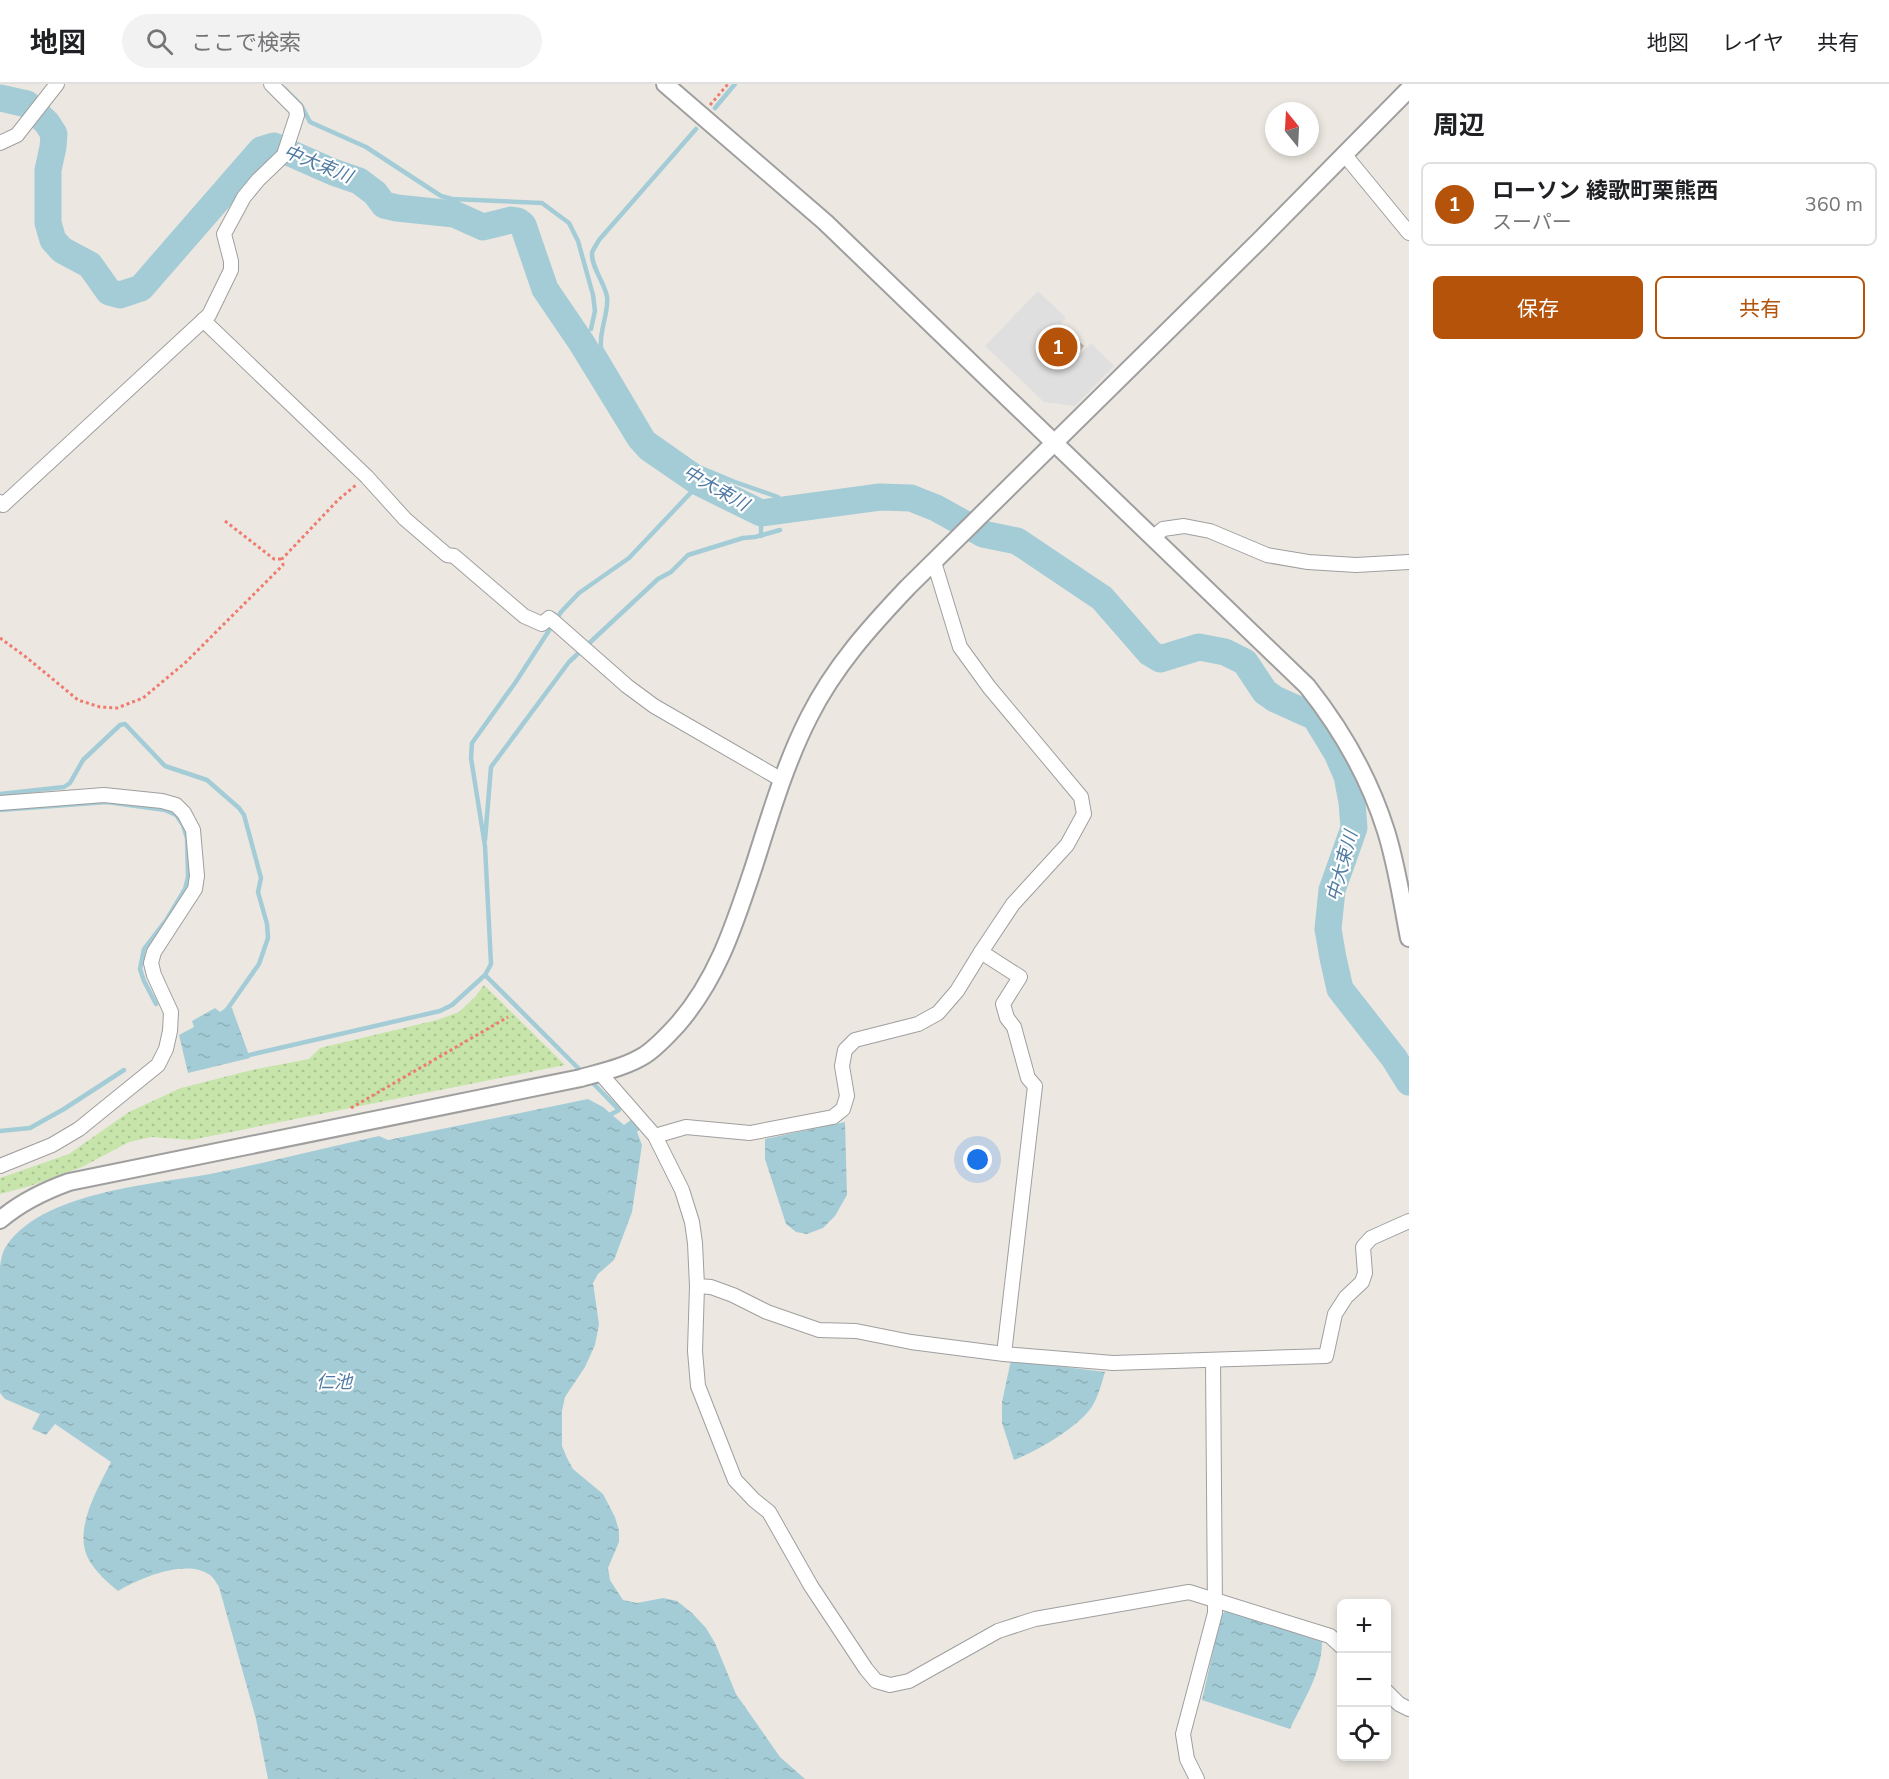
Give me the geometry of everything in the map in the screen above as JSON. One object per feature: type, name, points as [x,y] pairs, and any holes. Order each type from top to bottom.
[{"type":"street","points":[[0,143],[17,135],[57,84]]},
{"type":"street","points":[[1,505],[209,315],[231,270],[224,234],[244,197],[285,151],[297,115],[296,109],[271,84]]},
{"type":"street","points":[[665,84],[825,222],[1307,686],[1344,737],[1361,768],[1386,832],[1409,938]]},
{"type":"street","points":[[0,1220],[16,1206],[69,1182],[591,1075],[645,1055],[667,1037],[690,1010],[712,976],[730,939],[782,780],[809,717],[838,668],[869,628],[1409,89]]},
{"type":"street","points":[[1344,154],[1409,233]]},
{"type":"street","points":[[203,320],[367,477],[405,519],[447,555],[454,556],[524,616],[542,624],[549,618],[555,622],[627,686],[654,706],[782,780]]},
{"type":"street","points":[[1154,537],[1163,529],[1184,526],[1210,531],[1267,555],[1308,562],[1356,565],[1409,562]]},
{"type":"street","points":[[654,1136],[686,1127],[750,1133],[833,1117],[843,1109],[847,1096],[842,1066],[845,1050],[855,1040],[918,1024],[938,1013],[957,991],[1013,904],[1067,845],[1084,814],[1081,797],[989,687],[960,647],[934,562]]},
{"type":"street","points":[[0,803],[104,795],[162,801],[176,805],[184,813],[193,830],[197,876],[195,889],[154,952],[151,963],[171,1012],[166,1048],[158,1065],[79,1129],[51,1146],[0,1166]]},
{"type":"street","points":[[981,952],[1020,977],[1004,1004],[1007,1018],[1014,1028],[1028,1078],[1035,1086],[1004,1354]]},
{"type":"street","points":[[591,1075],[654,1136],[681,1190],[692,1222],[697,1286],[695,1351],[698,1386],[735,1480],[769,1512],[811,1586],[876,1681],[890,1685],[909,1681],[998,1631],[1035,1619],[1189,1592],[1330,1636],[1337,1643]]},
{"type":"street","points":[[697,1286],[711,1287],[767,1312],[819,1330],[856,1332],[911,1342],[1004,1354],[1113,1364],[1326,1356],[1335,1314],[1346,1297],[1362,1282],[1365,1273],[1363,1246],[1371,1238],[1409,1221]]},
{"type":"street","points":[[1197,1779],[1187,1759],[1183,1734],[1215,1613],[1213,1361]]},
{"type":"street","points":[[1391,1696],[1409,1709]]},
{"type":"path","points":[[701,116],[728,84]]},
{"type":"path","points":[[225,521],[274,559],[282,559],[338,500],[367,477]]},
{"type":"path","points":[[0,638],[78,700],[100,707],[117,708],[143,698],[186,662],[283,565],[282,559]]},
{"type":"path","points":[[345,1111],[508,1017]]},
{"type":"green space","points":[[484,985],[565,1065],[191,1140],[152,1137],[129,1142],[82,1167],[0,1194],[0,1178],[69,1154],[129,1112],[181,1088],[252,1070],[309,1059],[320,1048],[437,1020],[459,1012]]},
{"type":"shaded area","points":[[1038,291],[1066,318],[1042,345],[1067,368],[1091,343],[1114,366],[1075,406],[1044,402],[985,346]]},
{"type":"water","points":[[228,1006],[232,1008],[250,1058],[188,1073],[179,1035],[194,1027],[192,1021],[215,1008],[220,1012]]},
{"type":"water","name":"仁池","points":[[588,1099],[603,1107],[624,1125],[632,1119],[641,1128],[637,1132],[642,1145],[632,1212],[614,1260],[598,1274],[593,1283],[599,1324],[595,1345],[585,1367],[565,1397],[562,1411],[562,1446],[573,1469],[603,1494],[615,1517],[619,1542],[608,1568],[610,1580],[623,1600],[637,1603],[663,1598],[677,1601],[692,1613],[706,1628],[715,1643],[736,1694],[780,1757],[805,1779],[268,1779],[256,1719],[219,1587],[215,1581],[210,1575],[200,1570],[176,1569],[150,1576],[118,1591],[98,1573],[89,1560],[83,1536],[89,1510],[111,1462],[55,1424],[46,1435],[32,1429],[40,1414],[5,1399],[0,1393],[0,1266],[4,1250],[21,1229],[43,1214],[98,1194],[231,1170],[379,1136],[388,1140]]},
{"type":"water","points":[[845,1122],[847,1195],[835,1216],[823,1228],[807,1234],[796,1232],[786,1224],[765,1159],[765,1139]]},
{"type":"water","points":[[1011,1360],[1105,1372],[1094,1403],[1080,1420],[1046,1444],[1014,1460],[1002,1423],[1002,1402]]},
{"type":"water","points":[[1226,1610],[1322,1642],[1315,1676],[1290,1729],[1202,1700],[1221,1616]]},
{"type":"building","points":[[1062,326],[1084,346],[1066,365],[1044,344]]},
{"type":"waterway","points":[[715,108],[735,84]]},
{"type":"waterway","points":[[285,89],[301,105],[310,122],[366,147],[441,196],[452,199],[542,203],[569,223],[578,241],[593,295],[595,311],[591,329]]},
{"type":"waterway","name":"中大束川","points":[[0,98],[27,104],[47,123],[54,134],[48,170],[48,223],[53,240],[62,250],[90,265],[109,292],[120,295],[141,288],[261,150],[274,146],[359,181],[375,193],[384,205],[454,214],[483,227],[511,220],[518,221],[523,225],[545,289],[581,342],[640,438],[649,448],[700,483],[761,513],[880,497],[911,498],[936,508],[983,534],[1017,541],[1102,598],[1150,653],[1160,659],[1199,647],[1225,652],[1245,662],[1265,692],[1315,717],[1337,753],[1347,776],[1354,828],[1332,890],[1328,929],[1333,958],[1340,989],[1394,1058],[1409,1082]]},
{"type":"waterway","points":[[696,129],[599,240],[592,253],[607,297],[601,348],[652,434],[699,467],[778,497]]},
{"type":"waterway","points":[[583,1073],[485,975],[491,964],[485,846],[471,758],[472,743],[515,683],[561,612],[579,593],[629,558],[700,483]]},
{"type":"waterway","points":[[761,513],[761,536]]},
{"type":"waterway","points":[[485,840],[491,767],[569,662],[658,579],[671,572],[688,555],[743,538],[780,530]]},
{"type":"waterway","points":[[0,794],[64,787],[70,783],[83,760],[120,725],[125,724],[165,766],[207,780],[239,808],[244,815],[261,878],[258,892],[267,924],[268,938],[259,964],[226,1011]]},
{"type":"waterway","points":[[0,810],[107,802],[165,810],[176,815],[183,825],[187,838],[188,877],[185,889],[167,919],[144,949],[140,969],[156,1004]]},
{"type":"waterway","points":[[245,1056],[440,1011],[452,1005],[485,975]]},
{"type":"waterway","points":[[0,1131],[30,1128],[124,1070]]},
{"type":"waterway","points":[[589,1079],[619,1110],[606,1117]]},
{"type":"place","name":"ローソン 綾歌町栗熊西","points":[[1058,347]]}]
